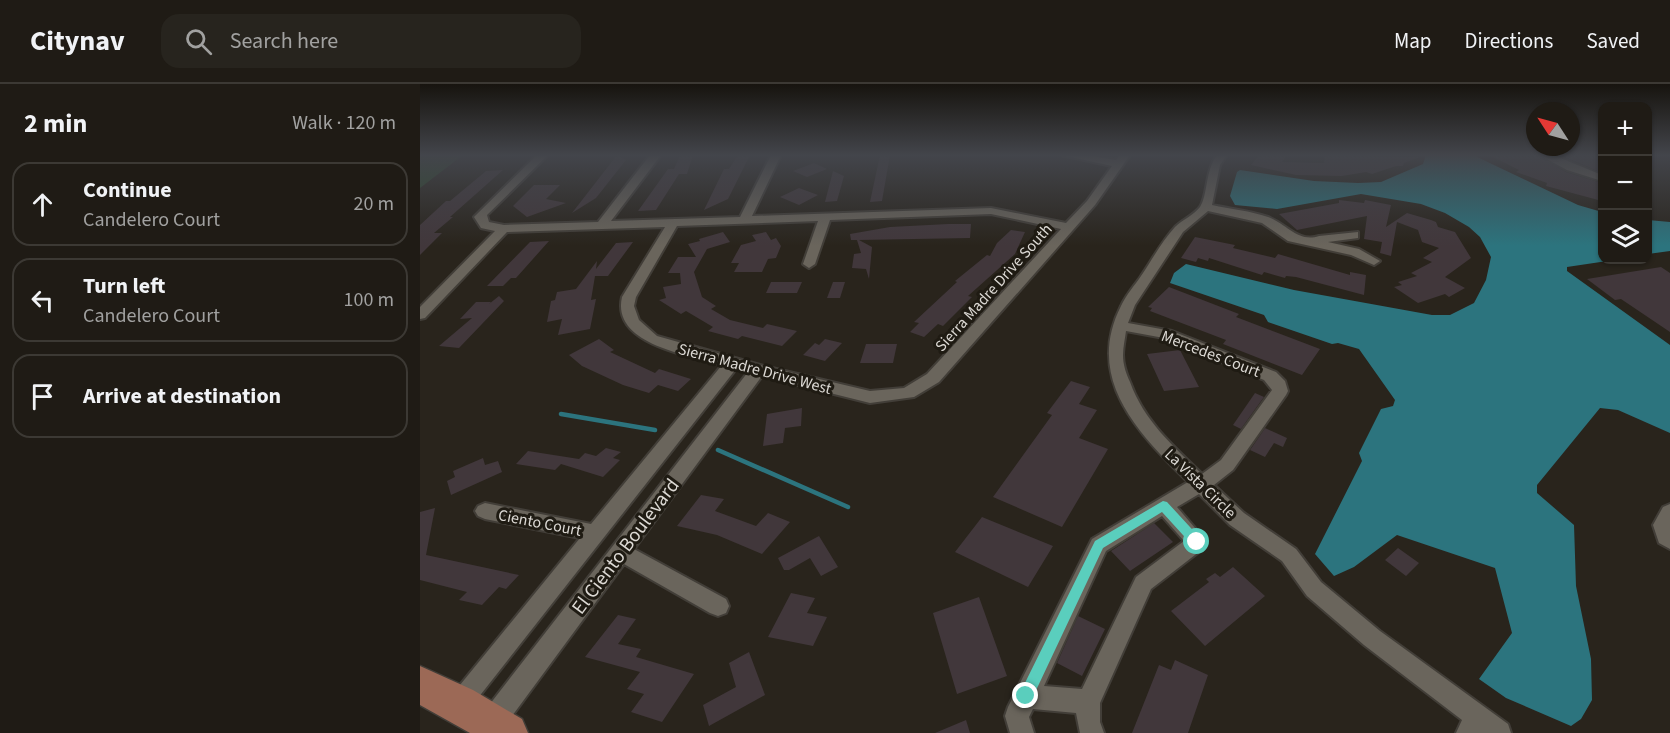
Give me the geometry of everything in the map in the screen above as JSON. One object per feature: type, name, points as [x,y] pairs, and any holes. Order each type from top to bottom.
[{"type":"main road","points":[[420,685],[486,720]]},
{"type":"street","points":[[513,185],[480,218],[485,225],[504,229],[991,210],[1070,227]]},
{"type":"street","points":[[602,225],[633,185]]},
{"type":"street","points":[[745,219],[761,185]]},
{"type":"street","name":"Sierra Madre Drive South","points":[[895,396],[922,386],[933,378],[1070,227],[1104,185]]},
{"type":"street","points":[[1211,185],[1206,207],[1266,220],[1292,238],[1355,252],[1374,261]]},
{"type":"street","name":"La Vista Circle","points":[[1206,207],[1179,230],[1128,305],[1120,327],[1115,354],[1116,366],[1128,399],[1138,417],[1160,444],[1237,519],[1289,555],[1314,589],[1472,724],[1499,733]]},
{"type":"street","points":[[809,264],[825,217]]},
{"type":"street","name":"Sierra Madre Drive West","points":[[674,222],[628,297],[628,312],[639,330],[652,339],[758,370],[870,397],[895,396]]},
{"type":"street","points":[[420,315],[504,229]]},
{"type":"street","points":[[1308,242],[1354,236]]},
{"type":"street","name":"Mercedes Court","points":[[1120,327],[1167,334],[1270,376],[1279,385],[1280,391],[1227,465],[1202,483]]},
{"type":"street","name":"El Ciento Boulevard","points":[[486,720],[595,533],[732,363]]},
{"type":"street","name":"El Ciento Boulevard","points":[[486,720],[621,552],[758,370]]},
{"type":"street","points":[[1022,733],[1017,716],[1099,544],[1202,483]]},
{"type":"street","points":[[1092,733],[1088,722],[1088,702],[1143,583],[1197,542],[1163,505]]},
{"type":"street","name":"Ciento Court","points":[[485,511],[595,533]]},
{"type":"street","points":[[1670,512],[1662,525],[1670,541]]},
{"type":"street","points":[[621,552],[718,606]]},
{"type":"street","points":[[1026,696],[1088,702]]},
{"type":"water","points":[[1233,185],[1537,185],[1578,205],[1598,211],[1598,262],[1567,267],[1567,271],[1670,345],[1670,433],[1618,410],[1600,408],[1537,485],[1537,493],[1574,525],[1576,586],[1591,659],[1592,700],[1581,719],[1571,726],[1506,698],[1479,679],[1512,633],[1495,568],[1397,535],[1354,567],[1334,576],[1315,554],[1362,461],[1359,453],[1381,409],[1393,406],[1395,400],[1359,349],[1338,343],[1332,344],[1268,322],[1264,315],[1170,283],[1174,273],[1186,264],[1294,290],[1432,315],[1450,315],[1474,303],[1486,280],[1491,257],[1480,237],[1469,227],[1445,213],[1421,204],[1361,194],[1277,209],[1235,205],[1230,196]]},
{"type":"water","points":[[1652,220],[1670,222],[1670,251],[1652,253]]},
{"type":"building","points":[[469,185],[486,185],[434,233],[442,233],[420,255],[420,225],[446,201],[450,201]]},
{"type":"building","points":[[534,185],[560,185],[546,199],[566,203],[527,217],[513,206]]},
{"type":"building","points":[[594,185],[606,185],[596,198],[572,213]]},
{"type":"building","points":[[656,185],[672,185],[656,210],[638,211]]},
{"type":"building","points":[[716,185],[735,185],[728,199],[704,210]]},
{"type":"building","points":[[829,185],[841,185],[837,201],[825,202]]},
{"type":"building","points":[[874,185],[885,185],[882,201],[870,202]]},
{"type":"building","points":[[1598,185],[1598,200],[1546,186]]},
{"type":"building","points":[[799,188],[818,195],[799,205],[780,197]]},
{"type":"building","points":[[1339,200],[1364,203],[1365,200],[1391,205],[1386,227],[1407,213],[1431,220],[1436,222],[1438,227],[1455,232],[1471,258],[1445,277],[1465,288],[1449,297],[1445,294],[1418,303],[1394,287],[1402,285],[1398,282],[1417,276],[1411,273],[1432,262],[1423,258],[1439,248],[1422,242],[1418,230],[1397,222],[1391,256],[1380,253],[1382,242],[1364,239],[1367,216],[1297,230],[1279,214],[1339,203]]},
{"type":"building","points":[[971,224],[970,238],[859,240],[872,247],[869,279],[866,269],[852,268],[854,254],[861,253],[857,240],[851,240],[850,234],[890,227]]},
{"type":"building","points":[[1011,230],[1025,232],[1015,254],[968,296],[972,297],[943,326],[938,324],[924,337],[910,332],[919,323],[914,322],[957,282],[955,281],[987,255],[990,256],[997,243]]},
{"type":"building","points":[[723,232],[730,242],[707,249],[694,272],[702,297],[716,306],[711,309],[730,320],[763,328],[767,324],[797,331],[782,346],[742,336],[738,339],[708,331],[713,327],[686,311],[681,314],[659,300],[666,298],[663,287],[681,284],[680,273],[668,273],[678,257],[696,257],[688,244]]},
{"type":"building","points":[[766,232],[771,240],[776,238],[781,246],[776,258],[768,259],[762,272],[734,272],[739,263],[731,263],[741,245],[756,241],[752,235]]},
{"type":"building","points":[[1195,237],[1235,245],[1233,248],[1275,258],[1278,254],[1350,275],[1350,272],[1366,275],[1364,295],[1296,277],[1286,276],[1285,278],[1264,272],[1262,275],[1209,258],[1208,261],[1198,258],[1196,262],[1181,258]]},
{"type":"building","points":[[549,241],[516,278],[511,278],[503,286],[487,286],[530,242]]},
{"type":"building","points":[[633,242],[608,276],[595,276],[591,300],[596,299],[590,329],[558,335],[562,319],[547,322],[551,301],[555,300],[557,292],[576,289],[597,261],[596,269],[616,243]]},
{"type":"building","points":[[1661,267],[1670,273],[1670,332],[1621,299],[1615,300],[1587,279]]},
{"type":"building","points":[[771,282],[802,282],[797,293],[766,293]]},
{"type":"building","points":[[833,282],[845,282],[840,298],[827,298]]},
{"type":"building","points":[[1169,287],[1239,314],[1236,317],[1320,349],[1302,375],[1223,344],[1226,340],[1150,311],[1152,308],[1148,307]]},
{"type":"building","points":[[499,296],[504,301],[459,348],[439,346],[472,318],[460,319],[476,302],[491,302],[489,304]]},
{"type":"building","points":[[599,339],[614,350],[610,352],[655,373],[659,369],[691,379],[678,391],[658,385],[649,393],[623,385],[582,366],[569,355]]},
{"type":"building","points":[[825,339],[842,343],[825,361],[803,355],[815,343],[819,345]]},
{"type":"building","points":[[866,344],[897,344],[893,363],[860,363]]},
{"type":"building","points":[[1180,350],[1199,387],[1164,391],[1147,354]]},
{"type":"building","points":[[1071,381],[1090,387],[1079,404],[1097,410],[1079,438],[1108,449],[1062,527],[993,497],[1052,415],[1047,413]]},
{"type":"building","points":[[1255,393],[1264,397],[1241,429],[1233,425]]},
{"type":"building","points":[[802,408],[801,426],[785,428],[783,443],[763,446],[767,414]]},
{"type":"building","points":[[1265,428],[1287,438],[1283,447],[1274,443],[1265,457],[1250,450]]},
{"type":"building","points":[[606,448],[621,452],[613,458],[620,460],[603,477],[561,464],[555,470],[516,464],[528,451],[579,459],[585,453],[596,456]]},
{"type":"building","points":[[483,458],[485,465],[498,461],[502,472],[451,495],[447,481],[455,477],[453,471]]},
{"type":"building","points":[[701,495],[724,499],[715,511],[756,526],[768,513],[790,522],[762,554],[717,535],[677,526]]},
{"type":"building","points":[[435,508],[426,555],[519,575],[506,589],[499,587],[482,605],[459,600],[467,592],[420,580],[420,512]]},
{"type":"building","points":[[982,517],[1053,546],[1028,587],[955,552]]},
{"type":"building","points":[[1154,523],[1173,542],[1130,571],[1111,551]]},
{"type":"building","points":[[819,536],[838,567],[821,576],[810,558],[789,570],[784,570],[778,558]]},
{"type":"building","points":[[1398,548],[1419,563],[1406,576],[1385,560]]},
{"type":"building","points":[[1233,567],[1265,596],[1205,646],[1171,611],[1209,582],[1206,579],[1215,573],[1220,577]]},
{"type":"building","points":[[791,593],[815,598],[807,613],[827,617],[813,646],[768,637]]},
{"type":"building","points":[[979,597],[1007,676],[957,694],[933,613]]},
{"type":"building","points":[[618,615],[636,619],[618,644],[641,649],[636,657],[694,674],[662,722],[631,712],[644,694],[627,689],[640,672],[585,657]]},
{"type":"building","points":[[1078,616],[1105,629],[1082,676],[1057,663]]},
{"type":"building","points":[[749,652],[765,695],[709,726],[703,705],[736,687],[729,663]]},
{"type":"building","points":[[1175,660],[1208,675],[1188,733],[1132,733],[1159,665],[1171,670]]},
{"type":"building","points":[[966,720],[970,733],[935,733]]},
{"type":"waterway","points":[[561,414],[655,430]]},
{"type":"waterway","points":[[718,450],[848,507]]},
{"type":"route","points":[[1026,696],[1099,544],[1163,505],[1197,542]]}]
